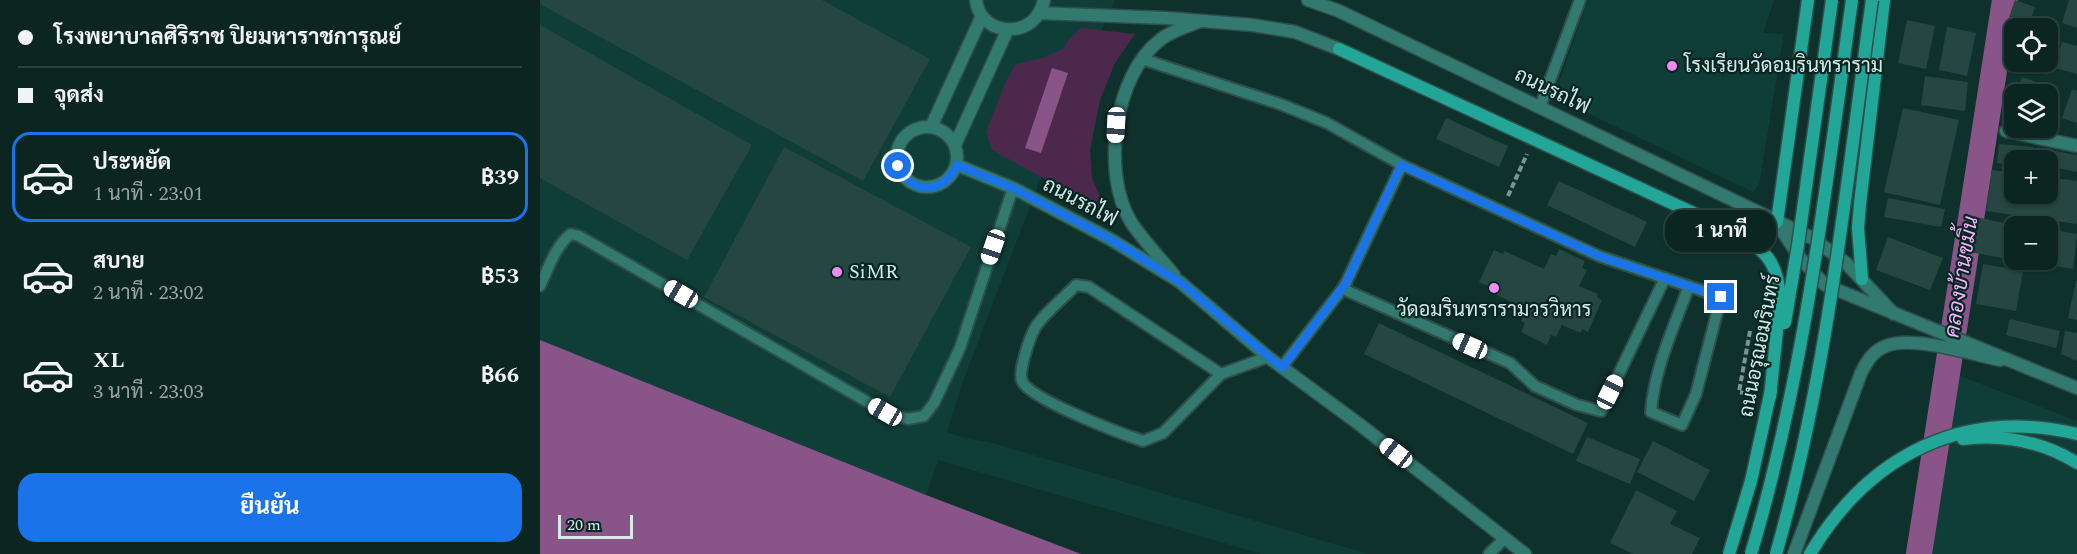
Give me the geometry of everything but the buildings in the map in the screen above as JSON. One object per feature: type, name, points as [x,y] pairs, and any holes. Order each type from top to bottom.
[{"type":"main road","points":[[1777,222],[1808,0]]},
{"type":"main road","name":"ถนนอรุณอมรินทร์","points":[[1729,554],[1751,481],[1770,397],[1798,245],[1832,0]]},
{"type":"main road","points":[[1751,554],[1776,461],[1800,355],[1822,220],[1852,0]]},
{"type":"main road","points":[[1776,554],[1798,470],[1827,329],[1872,0]]},
{"type":"main road","points":[[1862,279],[1858,228],[1884,0]]},
{"type":"main road","points":[[1339,49],[1730,230],[1758,247],[1773,265],[1779,287],[1780,303],[1770,397]]},
{"type":"main road","points":[[1810,554],[1832,521],[1860,490],[1891,465],[1923,447],[1960,433],[2006,425],[2029,425],[2077,434]]},
{"type":"main road","points":[[1923,447],[1972,438],[2005,438],[2054,451],[2077,463]]},
{"type":"street","points":[[973,1],[982,16],[992,26],[1007,31],[1030,23],[1039,13],[1044,0]]},
{"type":"street","name":"ถนนรถไฟ","points":[[1308,0],[1339,11],[1812,238],[1846,263],[1894,314]]},
{"type":"street","name":"ถนนรถไฟ","points":[[1039,13],[1273,27],[1295,32],[1339,49]]},
{"type":"street","points":[[931,127],[982,16]]},
{"type":"street","name":"ถนนรถไฟ","points":[[1180,282],[1131,221],[1120,195],[1116,170],[1116,125],[1129,82],[1142,59],[1160,39],[1201,21]]},
{"type":"street","points":[[955,145],[1007,31]]},
{"type":"street","points":[[931,127],[949,136],[958,154],[957,165],[947,181],[928,188],[918,186],[903,175],[897,156],[904,138],[921,128],[931,127]]},
{"type":"street","points":[[2039,138],[2077,146]]},
{"type":"street","name":"ถนนรถไฟ","points":[[957,165],[1013,188],[1110,239],[1180,282],[1268,357],[1359,424],[1525,554]]},
{"type":"street","name":"ถนนรถไฟ","points":[[1777,222],[1801,259],[1825,285],[1923,326],[1962,347],[2023,365],[2077,388]]},
{"type":"street","points":[[1794,554],[1865,364],[1870,357],[1885,346],[1905,342],[1962,347]]},
{"type":"lane","points":[[1540,107],[1580,0]]},
{"type":"lane","points":[[1142,59],[1280,104],[1327,123],[1401,165],[1599,256],[1689,286],[1721,297],[1696,394],[1682,425],[1651,412],[1652,394],[1658,373],[1689,286]]},
{"type":"lane","points":[[1401,165],[1344,289],[1510,363],[1535,386],[1577,405],[1601,411],[1665,278]]},
{"type":"lane","points":[[540,286],[566,238],[571,234],[579,236],[885,412],[909,419],[924,416],[934,403],[960,348],[1013,188]]},
{"type":"lane","points":[[1282,368],[1346,283]]},
{"type":"lane","points":[[1221,374],[1089,287],[1076,285],[1035,327],[1021,367],[1022,381],[1033,394],[1117,433],[1143,441],[1163,433],[1221,374],[1268,357]]},
{"type":"lane","points":[[1489,554],[1505,538]]},
{"type":"path","points":[[1501,211],[1529,149]]},
{"type":"path","points":[[1739,392],[1750,332]]},
{"type":"shaded area","points":[[540,0],[1115,0],[1078,81],[962,384],[947,432],[963,438],[992,443],[1368,554],[1262,554],[938,460],[926,495],[540,340]]},
{"type":"shaded area","name":"โรงเรียนวัดอมรินทราราม","points":[[1588,0],[1774,0],[1763,33],[1784,34],[1759,185],[1753,192],[1554,97]]},
{"type":"shaded area","points":[[1081,28],[1135,34],[1115,63],[1100,100],[1090,150],[1092,178],[1107,213],[992,150],[986,132],[1006,81],[1016,64],[1043,58],[1063,49],[1070,38]]},
{"type":"shaded area","points":[[1052,68],[1068,73],[1041,153],[1025,148]]},
{"type":"shaded area","points":[[540,340],[926,495],[1081,554],[540,554]]},
{"type":"shaded area","points":[[1958,375],[2077,421],[2077,554],[1932,554]]},
{"type":"waterway","name":"คลองบ้านขมิ้น","points":[[1919,554],[2005,0]]},
{"type":"place","name":"โรงเรียนวัดอมรินทราราม","points":[[1672,66]]},
{"type":"place","name":"SiMR","points":[[837,272]]},
{"type":"place","name":"วัดอมรินทรารามวรวิหาร","points":[[1494,288]]},
{"type":"route","points":[[898,166],[909,182],[928,188],[947,181],[957,165],[1013,188],[1110,239],[1180,282],[1282,368],[1346,283],[1401,165],[1599,256],[1721,297]]}]
